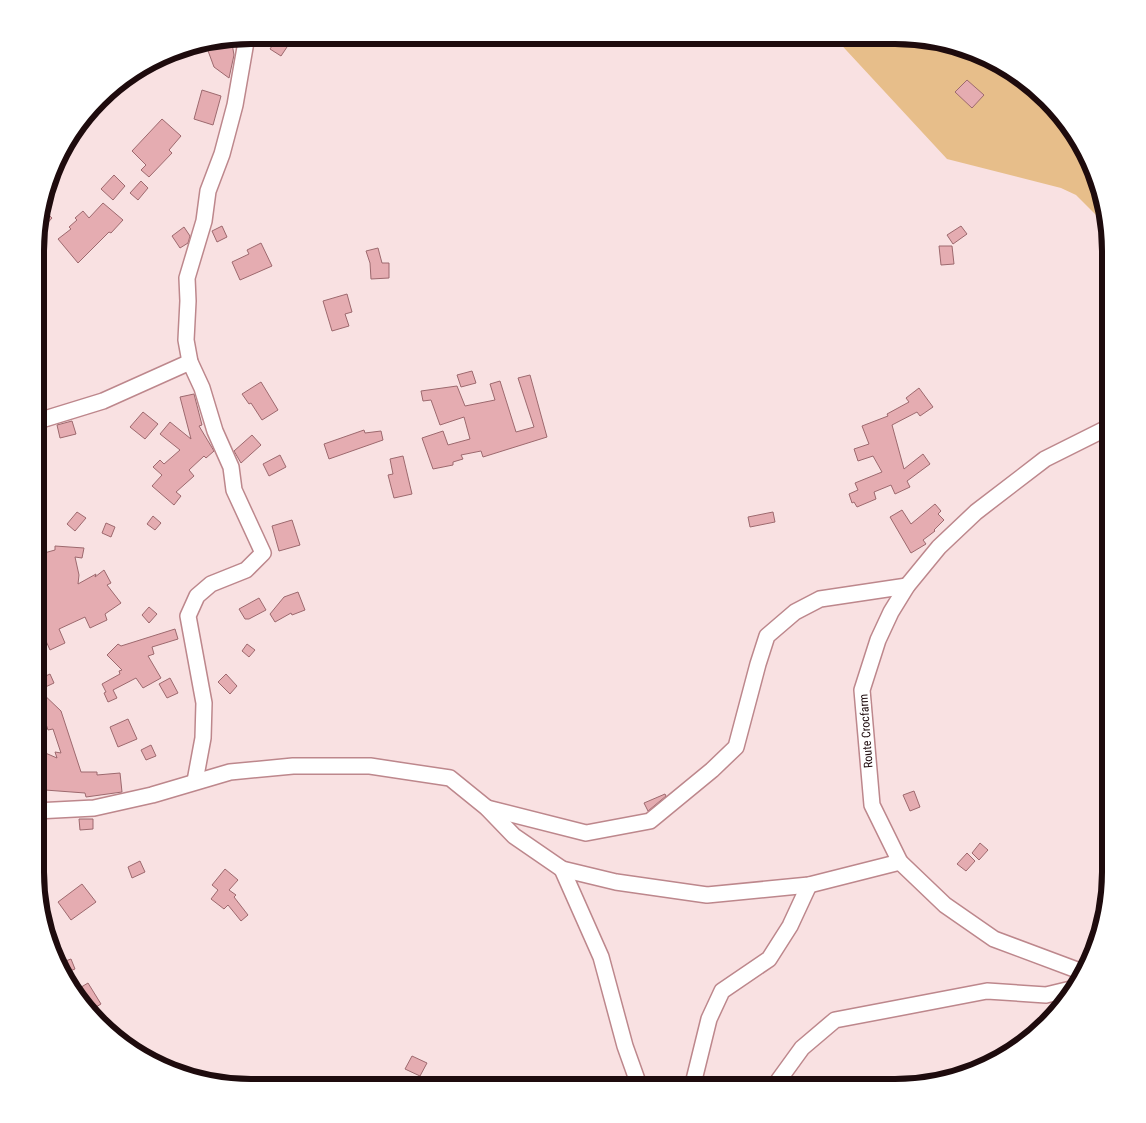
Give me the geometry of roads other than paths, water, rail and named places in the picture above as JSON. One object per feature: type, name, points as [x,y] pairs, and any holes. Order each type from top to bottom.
[{"type":"street","points":[[195,781],[203,738],[204,703],[188,616],[197,596],[211,584],[246,570],[263,553],[234,490],[231,466],[215,431],[202,388],[190,362],[186,340],[187,278],[204,221],[208,191],[222,154],[235,105],[246,44]]},
{"type":"street","points":[[44,419],[103,402],[190,362]]},
{"type":"street","name":"Route Crocfarm","points":[[1078,971],[994,939],[945,905],[900,862],[872,805],[862,690],[878,640],[891,612],[907,586],[939,548],[976,512],[1045,459],[1102,430]]},
{"type":"street","points":[[487,808],[586,833],[650,821],[736,748],[767,636],[795,612],[820,599],[907,586]]},
{"type":"street","points":[[44,811],[94,808],[152,795],[230,772],[293,766],[370,766],[450,778],[487,808],[514,836],[562,869],[616,882],[707,895],[809,885],[900,862]]},
{"type":"street","points":[[562,869],[601,957],[625,1046],[637,1079]]},
{"type":"street","points":[[694,1079],[709,1019],[722,991],[770,959],[790,926],[809,885]]},
{"type":"street","points":[[780,1079],[802,1048],[834,1020],[988,991],[1046,995],[1064,991]]}]
